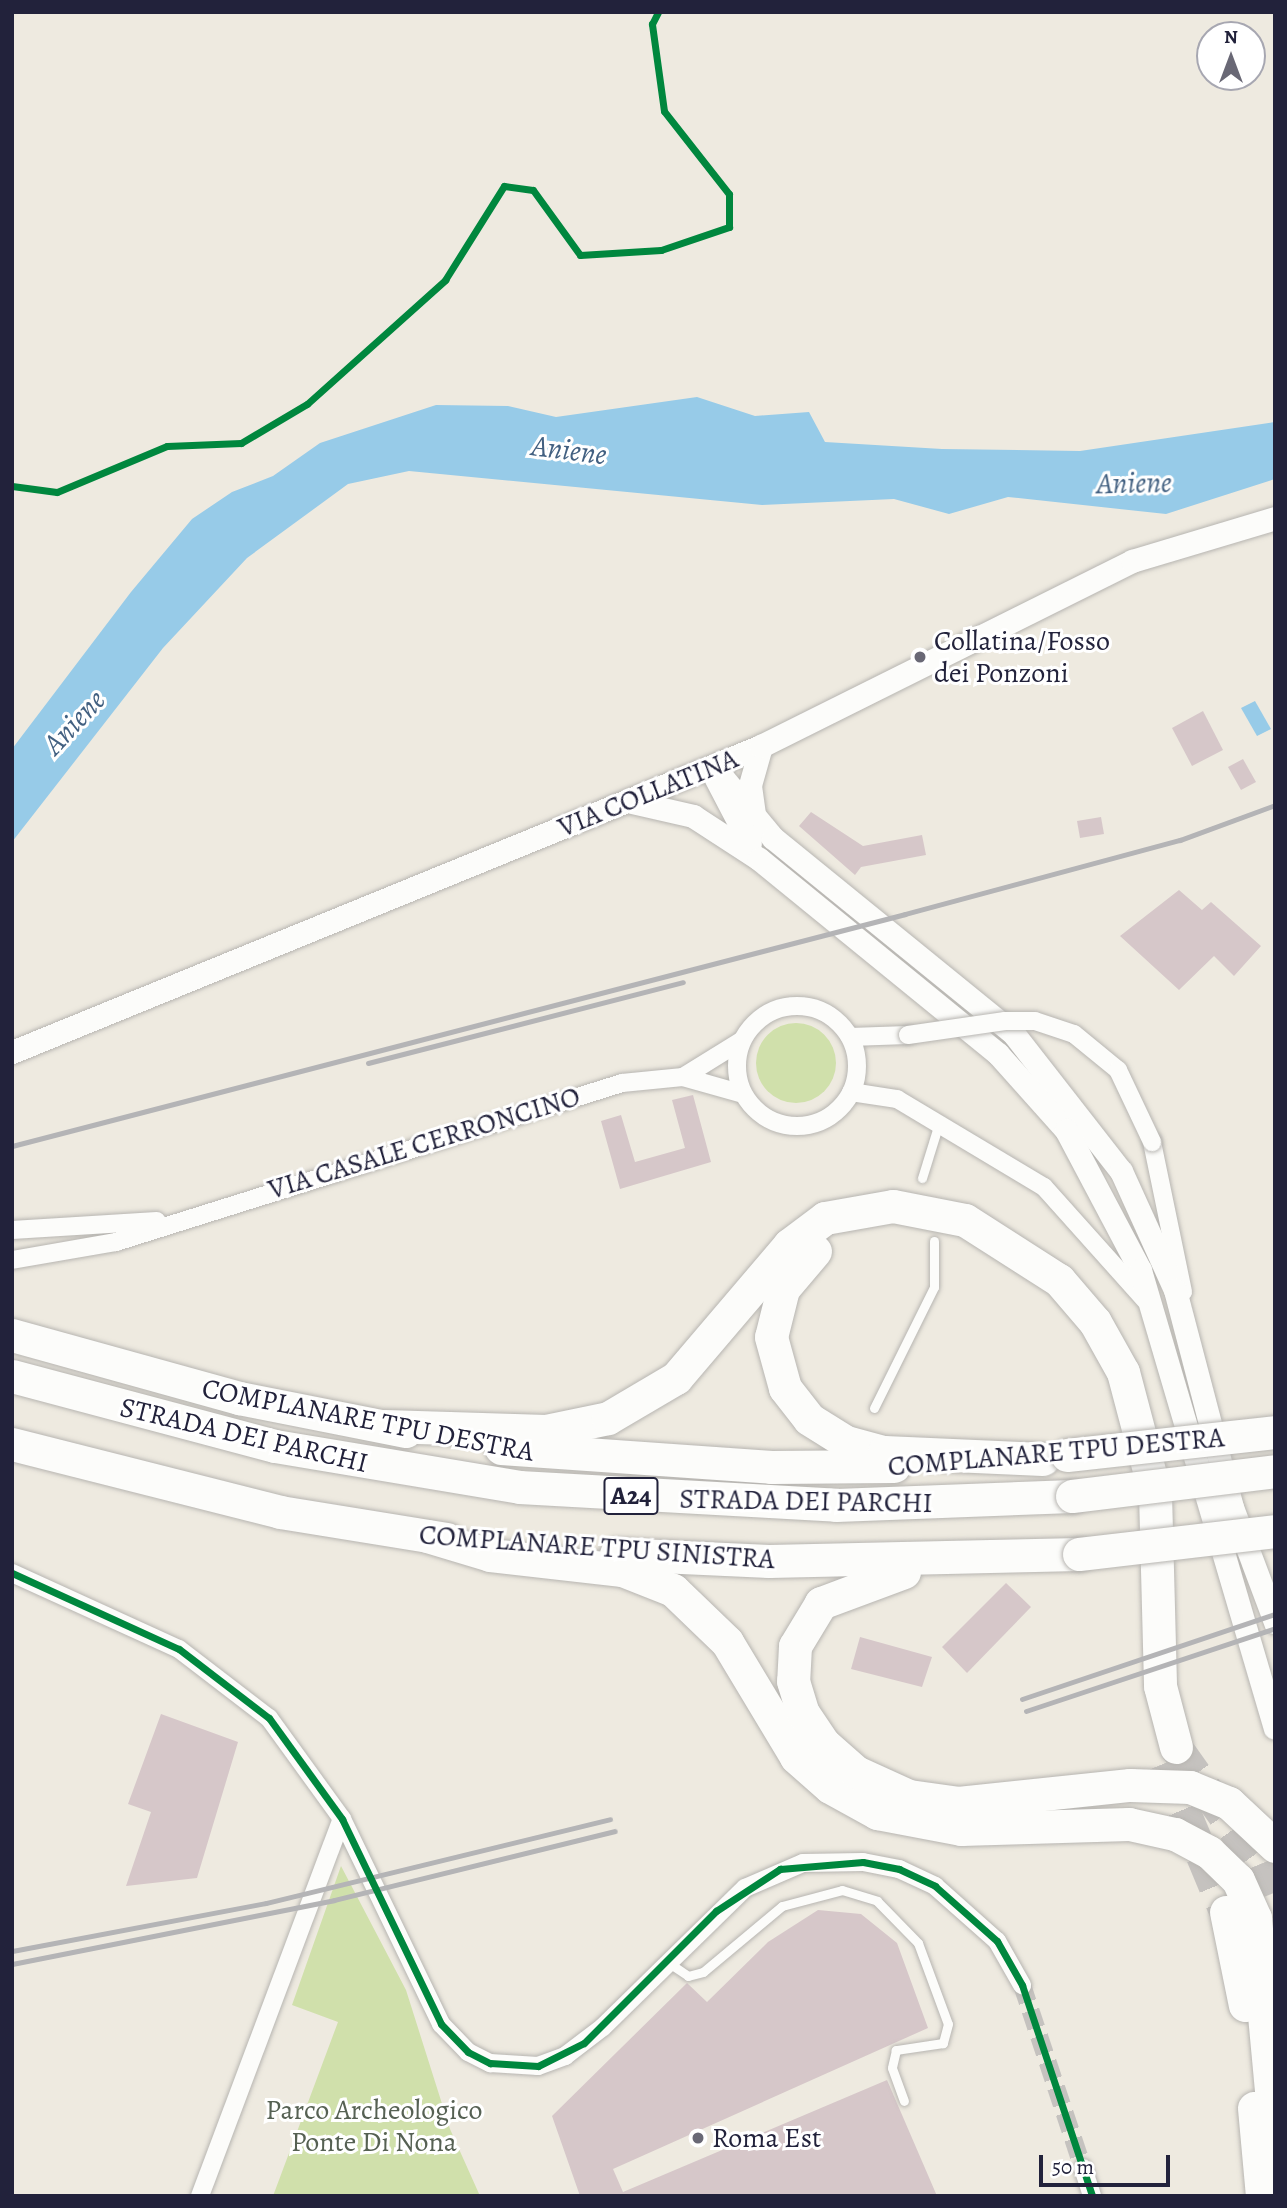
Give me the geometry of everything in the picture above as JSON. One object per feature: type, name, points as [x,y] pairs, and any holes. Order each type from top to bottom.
[{"type":"highway","points":[[385,1426],[545,1431],[608,1418],[676,1378],[789,1245],[825,1218],[893,1206],[965,1220],[1059,1280],[1095,1321],[1123,1372],[1155,1493],[1160,1686],[1168,1750],[1142,1678],[1128,1453],[1104,1379],[1066,1317],[1033,1282],[979,1245],[913,1224],[851,1229],[793,1272],[774,1315],[773,1349],[789,1395],[809,1419],[846,1442],[884,1452],[1055,1457]]},
{"type":"highway","name":"COMPLANARE TPU DESTRA","points":[[12,1335],[197,1388],[548,1455],[639,1461],[871,1467],[1055,1457],[1275,1432]]},
{"type":"highway","name":"STRADA DEI PARCHI","points":[[12,1376],[197,1439]]},
{"type":"highway","name":"STRADA DEI PARCHI","points":[[12,1399],[451,1499],[624,1517],[893,1526],[1072,1506],[1275,1493]]},
{"type":"highway","name":"COMPLANARE TPU SINISTRA","points":[[12,1444],[189,1491],[426,1536],[666,1558],[984,1560],[1079,1554],[1275,1531]]},
{"type":"highway","name":"STRADA DEI PARCHI","points":[[1072,1506],[1275,1471]]},
{"type":"highway","points":[[426,1536],[490,1555],[622,1570],[673,1590],[727,1642],[796,1757],[830,1787],[877,1813],[961,1829],[1129,1824],[1175,1834],[1209,1852],[1238,1880],[1255,1918],[1275,2135]]},
{"type":"highway","points":[[984,1560],[879,1578],[834,1595],[811,1613],[797,1640],[793,1681],[807,1720],[831,1752],[880,1786],[937,1802],[990,1803],[1130,1785],[1190,1787],[1228,1803],[1275,1846]]},
{"type":"highway","points":[[1226,1912],[1245,2000],[1262,2196]]},
{"type":"street","name":"VIA COLLATINA","points":[[12,1052],[761,747],[1118,567],[1275,518]]},
{"type":"street","points":[[755,821],[750,785],[761,747]]},
{"type":"street","points":[[714,766],[755,821],[1013,1032],[1081,1114],[1121,1171],[1160,1250],[1200,1381],[1232,1507],[1275,1622]]},
{"type":"street","points":[[714,766],[725,806],[759,859]]},
{"type":"street","points":[[628,802],[686,813],[759,859],[998,1054],[1066,1130],[1140,1270],[1160,1328],[1231,1594],[1275,1728]]},
{"type":"street","name":"VIA CASALE CERRONCINO","points":[[682,1077],[741,1041],[767,1013],[804,1006],[822,1011],[850,1037]]},
{"type":"street","points":[[1160,1328],[1138,1288],[1044,1188],[897,1098],[851,1092],[856,1065],[850,1037],[908,1035],[1005,1021],[1035,1021],[1074,1034],[1118,1070],[1152,1142],[1200,1381]]},
{"type":"street","points":[[741,1041],[737,1059],[743,1094]]},
{"type":"street","name":"VIA CASALE CERRONCINO","points":[[12,1260],[116,1242],[167,1221],[622,1083],[682,1077],[743,1094],[757,1111],[797,1126],[819,1122],[851,1092]]},
{"type":"street","name":"VIA CASALE CERRONCINO","points":[[12,1230],[167,1221]]},
{"type":"street","points":[[12,1573],[197,1660],[269,1718],[342,1819],[441,2024],[468,2052],[490,2063],[538,2066],[565,2056],[669,1962],[716,1911],[780,1869],[827,1860],[863,1862],[900,1869],[964,1908],[997,1941],[1022,1985]]},
{"type":"street","points":[[200,2196],[342,1819]]},
{"type":"street","points":[[1083,2168],[1092,2196]]},
{"type":"lane","points":[[922,1178],[939,1123]]},
{"type":"lane","points":[[874,1408],[934,1287],[934,1241]]},
{"type":"lane","points":[[669,1962],[688,1976],[703,1972],[782,1906],[842,1889],[877,1901],[918,1943],[948,2024],[943,2043],[895,2050],[892,2068],[904,2101]]},
{"type":"green space","points":[[796,1023],[811,1026],[824,1035],[833,1048],[836,1063],[833,1078],[824,1091],[811,1100],[796,1103],[781,1100],[768,1091],[759,1078],[756,1063],[759,1048],[768,1035],[781,1026]]},
{"type":"green space","name":"Parco Archeologico Ponte Di Nona","points":[[341,1866],[406,1990],[450,2129],[480,2196],[273,2196],[338,2022],[292,2005]]},
{"type":"water","name":"Aniene","points":[[697,397],[755,416],[809,412],[825,442],[942,449],[1080,451],[1275,422],[1275,479],[1166,514],[1008,497],[949,514],[894,499],[762,505],[409,471],[348,484],[247,558],[163,648],[12,842],[12,749],[131,592],[192,519],[232,492],[273,476],[320,443],[436,405],[508,406],[556,417]]},
{"type":"water","points":[[1255,701],[1271,729],[1257,736],[1241,708]]},
{"type":"building","points":[[1203,711],[1223,750],[1192,766],[1172,728]]},
{"type":"building","points":[[1243,759],[1256,782],[1241,790],[1228,767]]},
{"type":"building","points":[[811,812],[863,846],[922,835],[926,855],[861,867],[855,875],[799,826]]},
{"type":"building","points":[[1101,817],[1104,834],[1080,838],[1077,821]]},
{"type":"building","points":[[1179,890],[1202,910],[1211,902],[1261,946],[1234,976],[1214,956],[1179,990],[1120,936]]},
{"type":"building","points":[[693,1095],[711,1162],[620,1189],[601,1121],[621,1115],[635,1162],[685,1148],[672,1100]]},
{"type":"building","points":[[1006,1583],[1031,1607],[967,1673],[942,1647]]},
{"type":"building","points":[[860,1637],[932,1657],[922,1687],[851,1669]]},
{"type":"building","points":[[161,1714],[238,1742],[197,1878],[126,1886],[151,1812],[128,1804]]},
{"type":"building","points":[[818,1910],[861,1914],[897,1943],[928,2028],[613,2169],[623,2192],[887,2080],[937,2196],[580,2196],[552,2116],[687,1983],[707,2002],[768,1942]]},
{"type":"tunnel","points":[[1176,1747],[1259,1864],[1271,1894]]},
{"type":"tunnel","points":[[1164,1763],[1226,1912]]},
{"type":"tunnel","points":[[1022,1985],[1083,2168]]},
{"type":"railway","points":[[12,1146],[1180,840],[1275,805]]},
{"type":"railway","points":[[368,1063],[683,982]]},
{"type":"railway","points":[[1022,1699],[1275,1614]]},
{"type":"railway","points":[[1026,1711],[1275,1628]]},
{"type":"railway","points":[[12,1951],[266,1903],[610,1819]]},
{"type":"railway","points":[[12,1964],[334,1900],[615,1831]]},
{"type":"cycle path","points":[[12,486],[57,492],[167,446],[241,443],[307,404],[445,280],[504,186],[533,190],[580,255],[661,250],[729,227],[729,194],[664,111],[652,24],[658,12]]},
{"type":"cycle path","points":[[12,1573],[179,1649],[269,1718],[342,1819],[441,2024],[468,2052],[490,2063],[538,2066],[584,2043],[716,1911],[780,1869],[863,1862],[899,1869],[935,1886],[997,1941],[1022,1985],[1092,2196]]},
{"type":"place","name":"Collatina/Fosso dei Ponzoni","points":[[920,657]]},
{"type":"place","name":"Roma Est","points":[[698,2138]]}]
